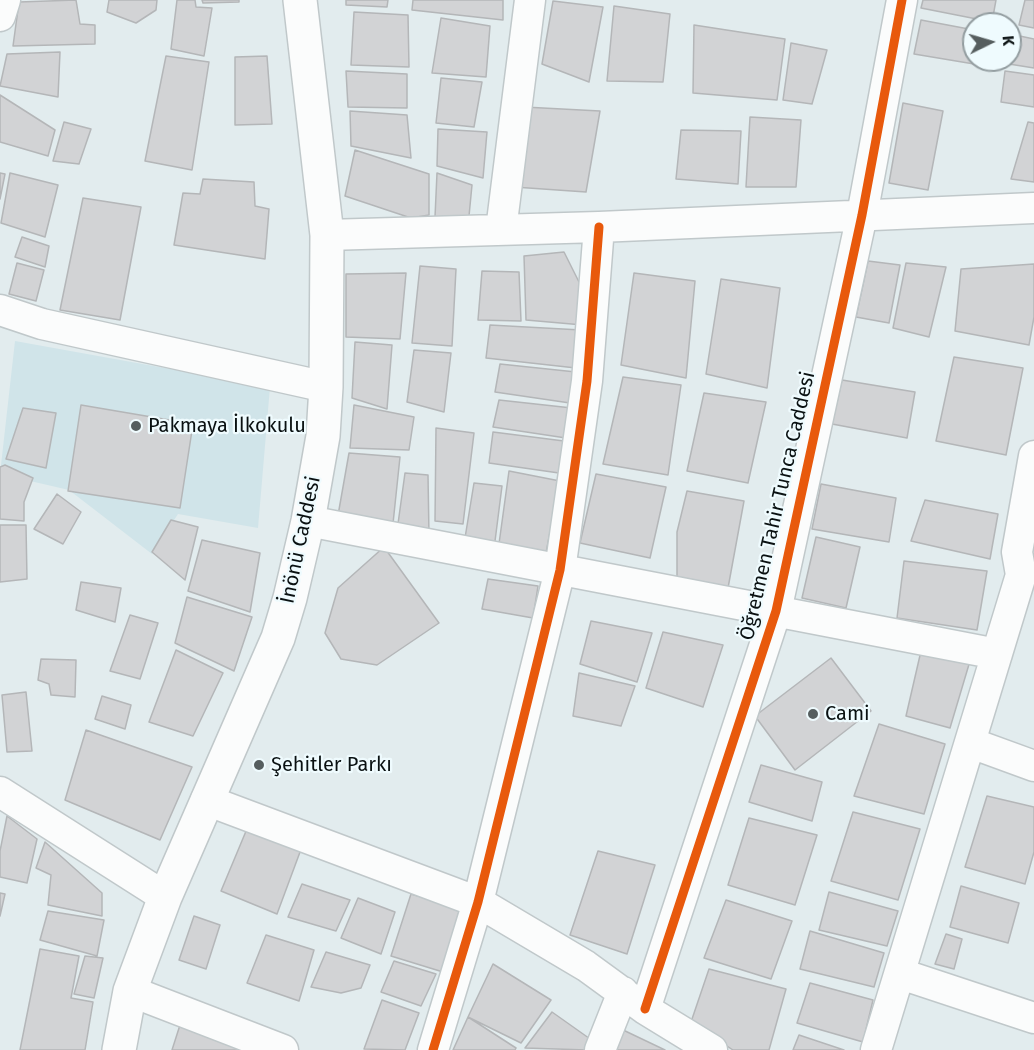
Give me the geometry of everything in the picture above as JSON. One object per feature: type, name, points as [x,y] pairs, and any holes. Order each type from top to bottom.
[{"type":"main road","name":"İnönü Caddesi","points":[[119,1050],[130,991],[165,897],[278,638],[308,521],[323,436],[326,387],[327,235],[300,0]]},
{"type":"street","points":[[0,16],[5,0]]},
{"type":"street","points":[[501,230],[530,0]]},
{"type":"street","name":"Öğretmen Tahir Tunca Caddesi","points":[[600,1050],[634,1001],[776,611],[862,215],[902,0]]},
{"type":"street","points":[[327,235],[598,227],[1034,208]]},
{"type":"street","points":[[432,1050],[478,902],[560,570],[587,381],[598,227]]},
{"type":"street","points":[[0,310],[42,324],[326,387]]},
{"type":"street","points":[[876,1050],[997,654],[1027,576],[1017,552],[1034,456]]},
{"type":"street","points":[[308,521],[997,654]]},
{"type":"street","points":[[971,743],[1034,766]]},
{"type":"street","points":[[0,792],[165,897]]},
{"type":"street","points":[[206,800],[478,902],[586,966],[634,1001],[712,1050]]},
{"type":"street","points":[[901,974],[1034,1018]]},
{"type":"street","points":[[130,991],[283,1050]]},
{"type":"shaded area","name":"Pakmaya İlkokulu","points":[[15,341],[270,387],[258,528],[178,514],[152,554],[69,490],[0,474]]},
{"type":"building","points":[[76,0],[80,24],[95,25],[95,44],[13,46],[19,2]]},
{"type":"building","points":[[109,0],[157,0],[156,10],[136,23],[107,12]]},
{"type":"building","points":[[177,0],[195,0],[196,7],[212,8],[204,56],[171,49]]},
{"type":"building","points":[[202,0],[239,0],[239,2],[203,3]]},
{"type":"building","points":[[346,0],[388,0],[387,7],[346,5]]},
{"type":"building","points":[[413,0],[503,0],[503,20],[412,10]]},
{"type":"building","points":[[923,0],[996,0],[994,12],[962,12],[962,16],[921,8]]},
{"type":"building","points":[[1025,0],[1034,0],[1034,28],[1022,26]]},
{"type":"building","points":[[553,1],[603,7],[589,82],[542,64]]},
{"type":"building","points":[[614,6],[670,14],[663,82],[607,81]]},
{"type":"building","points":[[354,12],[408,15],[409,67],[351,65]]},
{"type":"building","points":[[441,18],[490,26],[486,77],[432,73]]},
{"type":"building","points":[[921,20],[962,28],[962,62],[914,54]]},
{"type":"building","points":[[694,25],[785,39],[777,100],[693,93]]},
{"type":"building","points":[[1022,36],[1034,39],[1034,68],[1022,66]]},
{"type":"building","points":[[791,43],[827,50],[812,104],[783,100]]},
{"type":"building","points":[[60,52],[58,97],[0,86],[7,54]]},
{"type":"building","points":[[166,56],[209,62],[192,170],[145,161]]},
{"type":"building","points":[[267,56],[272,124],[235,125],[235,57]]},
{"type":"building","points":[[346,71],[407,74],[407,108],[348,107]]},
{"type":"building","points":[[1005,72],[1034,75],[1034,107],[1001,102]]},
{"type":"building","points":[[441,78],[482,82],[474,127],[436,123]]},
{"type":"building","points":[[0,95],[55,130],[48,156],[0,142]]},
{"type":"building","points":[[903,103],[943,111],[928,190],[889,183]]},
{"type":"building","points":[[524,107],[600,111],[586,192],[514,187]]},
{"type":"building","points":[[350,111],[407,115],[411,158],[351,146]]},
{"type":"building","points":[[750,117],[801,120],[796,187],[746,187]]},
{"type":"building","points":[[64,122],[91,129],[79,164],[53,161]]},
{"type":"building","points":[[1028,122],[1034,123],[1034,182],[1011,179]]},
{"type":"building","points":[[438,129],[487,132],[483,178],[437,166]]},
{"type":"building","points":[[681,130],[741,131],[738,184],[676,179]]},
{"type":"building","points":[[355,150],[429,174],[429,215],[411,218],[345,196]]},
{"type":"building","points":[[0,173],[5,174],[0,199]]},
{"type":"building","points":[[10,173],[58,185],[45,237],[1,223]]},
{"type":"building","points":[[437,173],[472,185],[469,216],[435,217]]},
{"type":"building","points":[[203,179],[254,182],[255,206],[269,209],[265,259],[174,245],[183,193],[200,194]]},
{"type":"building","points":[[83,198],[141,207],[120,320],[60,310]]},
{"type":"building","points":[[22,237],[49,246],[45,267],[15,257]]},
{"type":"building","points":[[564,252],[586,296],[583,325],[526,320],[524,256]]},
{"type":"building","points":[[868,261],[900,265],[889,323],[856,317]]},
{"type":"building","points":[[17,263],[44,270],[36,301],[9,294]]},
{"type":"building","points":[[906,263],[946,267],[929,337],[893,328]]},
{"type":"building","points":[[1034,264],[1034,317],[1029,345],[955,331],[961,269]]},
{"type":"building","points":[[420,266],[456,269],[452,346],[412,343]]},
{"type":"building","points":[[482,271],[519,272],[521,321],[478,320]]},
{"type":"building","points":[[406,273],[400,339],[346,337],[346,274]]},
{"type":"building","points":[[634,273],[695,281],[686,378],[621,365]]},
{"type":"building","points":[[721,279],[780,288],[767,388],[706,374]]},
{"type":"building","points":[[490,325],[581,330],[576,368],[486,358]]},
{"type":"building","points":[[355,342],[392,345],[387,409],[352,398]]},
{"type":"building","points":[[414,350],[451,353],[444,412],[407,402]]},
{"type":"building","points":[[954,357],[1023,368],[1006,455],[936,441]]},
{"type":"building","points":[[500,364],[576,372],[570,403],[495,392]]},
{"type":"building","points":[[623,377],[681,385],[668,475],[603,464]]},
{"type":"building","points":[[842,380],[915,392],[907,438],[832,424]]},
{"type":"building","points":[[704,393],[766,402],[748,483],[687,471]]},
{"type":"building","points":[[499,400],[572,408],[566,438],[493,427]]},
{"type":"building","points":[[81,405],[193,424],[180,508],[68,491]]},
{"type":"building","points":[[354,405],[414,417],[409,450],[350,448]]},
{"type":"building","points":[[23,408],[56,413],[46,468],[6,459]]},
{"type":"building","points":[[436,428],[474,433],[463,524],[435,521]]},
{"type":"building","points":[[493,432],[564,441],[559,473],[489,463]]},
{"type":"building","points":[[349,453],[400,457],[392,533],[337,521]]},
{"type":"building","points":[[5,465],[33,478],[24,502],[24,521],[0,519],[0,467]]},
{"type":"building","points":[[509,471],[560,481],[545,558],[498,551]]},
{"type":"building","points":[[405,473],[428,475],[429,536],[397,531]]},
{"type":"building","points":[[596,474],[666,487],[650,558],[580,543]]},
{"type":"building","points":[[474,483],[502,486],[494,549],[464,544]]},
{"type":"building","points":[[821,484],[896,498],[889,542],[812,529]]},
{"type":"building","points":[[687,491],[744,501],[728,588],[677,580],[677,532]]},
{"type":"building","points":[[57,494],[81,512],[63,544],[34,529]]},
{"type":"building","points":[[925,500],[998,514],[990,559],[911,541]]},
{"type":"building","points":[[171,520],[198,527],[185,580],[152,552]]},
{"type":"building","points":[[0,525],[26,525],[27,579],[0,582]]},
{"type":"building","points":[[816,537],[860,547],[846,608],[802,598]]},
{"type":"building","points":[[202,540],[260,553],[250,612],[188,591]]},
{"type":"building","points":[[384,547],[439,623],[377,665],[341,659],[325,633],[338,588]]},
{"type":"building","points":[[904,561],[987,571],[977,630],[897,618]]},
{"type":"building","points":[[488,579],[538,586],[533,618],[482,609]]},
{"type":"building","points":[[81,582],[121,588],[115,622],[76,610]]},
{"type":"building","points":[[187,597],[252,617],[234,671],[175,643]]},
{"type":"building","points":[[130,615],[158,623],[140,679],[110,671]]},
{"type":"building","points":[[591,621],[652,633],[637,682],[580,664]]},
{"type":"building","points":[[663,632],[723,645],[703,707],[646,688]]},
{"type":"building","points":[[176,650],[223,673],[193,736],[149,722]]},
{"type":"building","points":[[921,651],[970,661],[950,728],[906,716]]},
{"type":"building","name":"Cami","points":[[831,658],[871,711],[795,770],[755,716]]},
{"type":"building","points":[[41,659],[76,660],[75,697],[51,695],[49,684],[38,680]]},
{"type":"building","points":[[579,673],[635,686],[621,726],[573,716]]},
{"type":"building","points":[[26,692],[32,751],[7,752],[2,695]]},
{"type":"building","points":[[102,696],[131,705],[125,729],[95,719]]},
{"type":"building","points":[[879,724],[945,744],[924,814],[854,796]]},
{"type":"building","points":[[86,730],[192,767],[160,840],[65,800]]},
{"type":"building","points":[[761,765],[822,782],[812,821],[749,802]]},
{"type":"building","points":[[987,796],[1034,807],[1034,852],[1025,884],[965,867]]},
{"type":"building","points":[[853,812],[920,829],[898,900],[831,881]]},
{"type":"building","points":[[7,816],[37,839],[27,883],[0,877],[0,851]]},
{"type":"building","points":[[749,818],[817,835],[795,905],[728,885]]},
{"type":"building","points":[[249,824],[303,844],[277,914],[221,891]]},
{"type":"building","points":[[45,842],[102,893],[102,916],[48,905],[51,875],[36,868]]},
{"type":"building","points":[[598,851],[655,865],[627,954],[570,935]]},
{"type":"building","points":[[302,884],[350,900],[336,931],[288,917]]},
{"type":"building","points":[[961,886],[1019,903],[1008,943],[950,927]]},
{"type":"building","points":[[829,892],[898,911],[887,946],[819,930]]},
{"type":"building","points":[[0,893],[5,894],[0,916]]},
{"type":"building","points":[[411,894],[460,908],[443,972],[391,956]]},
{"type":"building","points":[[358,898],[395,912],[381,954],[341,938]]},
{"type":"building","points":[[726,900],[792,921],[771,979],[704,958]]},
{"type":"building","points":[[48,911],[104,920],[97,956],[40,940]]},
{"type":"building","points":[[194,916],[220,925],[206,969],[179,960]]},
{"type":"building","points":[[810,931],[884,953],[874,987],[800,969]]},
{"type":"building","points":[[946,934],[962,939],[954,969],[935,964]]},
{"type":"building","points":[[266,935],[314,950],[299,1001],[247,983]]},
{"type":"building","points":[[40,949],[79,956],[71,998],[93,1002],[85,1050],[20,1050]]},
{"type":"building","points":[[326,952],[370,965],[361,988],[341,993],[311,987]]},
{"type":"building","points":[[85,956],[103,958],[94,998],[74,994]]},
{"type":"building","points":[[394,961],[436,974],[421,1006],[381,992]]},
{"type":"building","points":[[493,964],[551,1000],[521,1043],[468,1017]]},
{"type":"building","points":[[709,969],[786,989],[769,1050],[733,1050],[691,1022]]},
{"type":"building","points":[[810,983],[873,1000],[863,1042],[797,1023]]},
{"type":"building","points":[[382,1000],[419,1013],[405,1050],[364,1049]]},
{"type":"building","points":[[552,1012],[593,1041],[587,1050],[525,1048]]},
{"type":"building","points":[[468,1017],[516,1048],[515,1050],[453,1050]]},
{"type":"building","points":[[180,1025],[256,1050],[172,1050]]},
{"type":"building","points":[[621,1029],[665,1050],[611,1050]]},
{"type":"building","points":[[799,1035],[844,1050],[793,1050]]},
{"type":"cycle path","points":[[645,1009],[776,611],[862,215],[902,0]]},
{"type":"cycle path","points":[[433,1050],[478,902],[560,570],[587,381],[599,227]]},
{"type":"place","name":"Pakmaya İlkokulu","points":[[136,426]]},
{"type":"place","name":"Cami","points":[[813,714]]},
{"type":"place","name":"Şehitler Parkı","points":[[259,765]]}]
